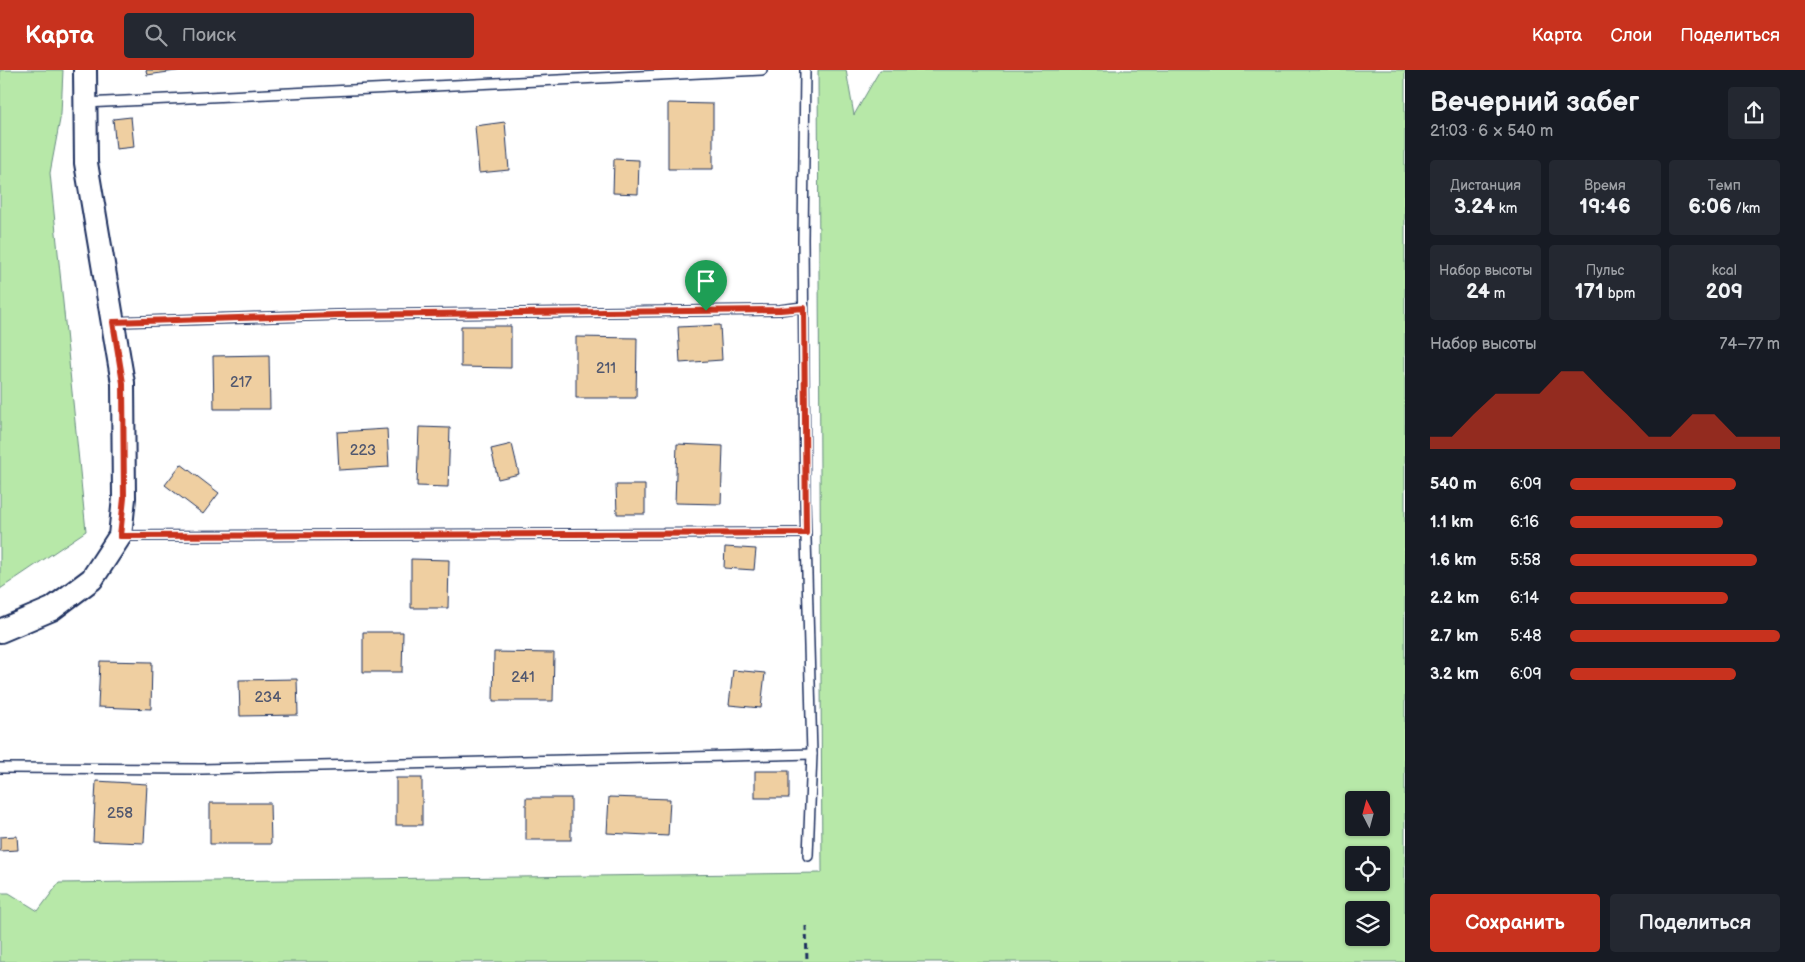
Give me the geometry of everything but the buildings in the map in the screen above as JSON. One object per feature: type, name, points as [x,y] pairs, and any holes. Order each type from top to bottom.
[{"type":"street","points":[[0,631],[52,609],[92,579],[120,536],[124,498],[123,383],[86,163],[86,70]]},
{"type":"lane","points":[[85,103],[762,70]]},
{"type":"lane","points":[[805,70],[804,308],[806,533],[812,754],[808,856]]},
{"type":"lane","points":[[113,322],[338,315],[780,310],[804,308]]},
{"type":"lane","points":[[120,536],[806,533]]},
{"type":"lane","points":[[0,768],[202,769],[812,754]]},
{"type":"path","points":[[806,926],[807,962]]},
{"type":"green space","points":[[0,70],[63,70],[61,114],[50,173],[86,531],[0,589]]},
{"type":"green space","points":[[818,70],[846,70],[854,115],[880,70],[1405,70],[1405,962],[0,962],[0,893],[9,893],[38,911],[59,883],[822,873]]},
{"type":"route","points":[[804,308],[806,533],[120,536],[124,498],[123,383],[113,322],[338,315],[706,311],[804,308]]}]
